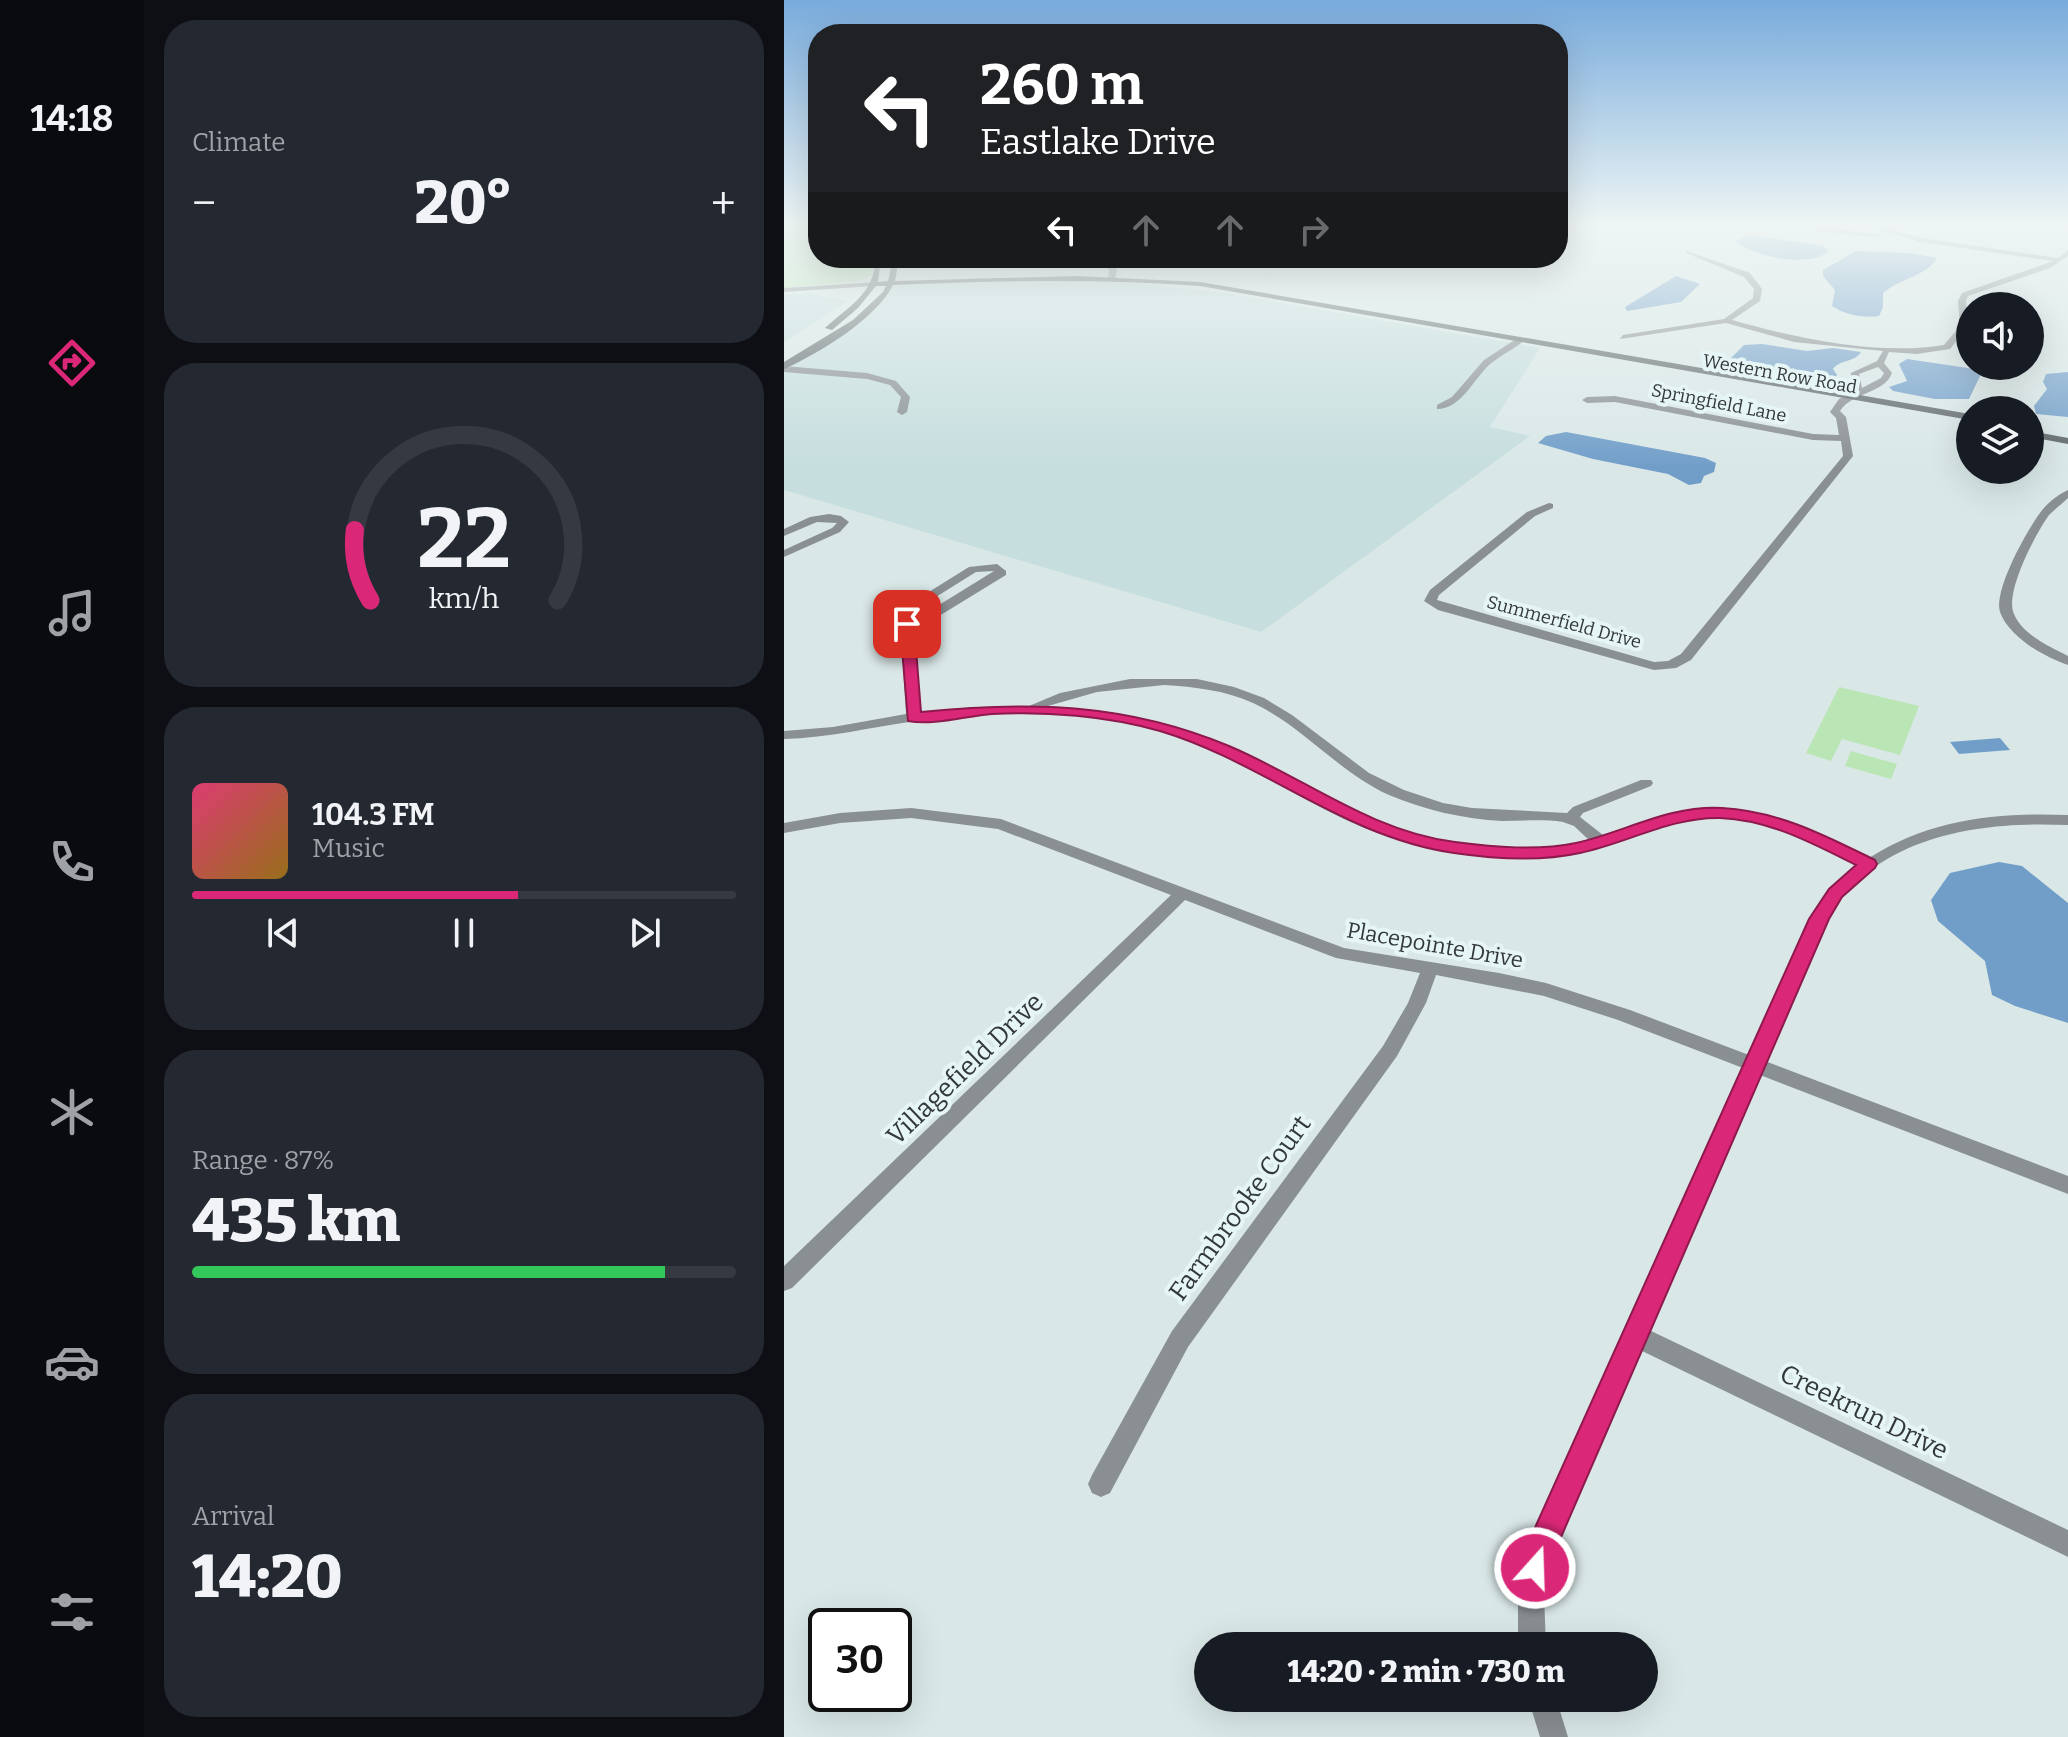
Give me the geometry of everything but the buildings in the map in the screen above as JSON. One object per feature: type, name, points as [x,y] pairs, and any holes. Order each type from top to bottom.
[{"type":"street","points":[[784,353],[829,328],[856,305]]},
{"type":"street","points":[[784,368],[858,320],[872,305]]},
{"type":"street","name":"Western Row Road","points":[[1298,305],[1956,415]]},
{"type":"street","points":[[1726,321],[1748,305]]},
{"type":"street","points":[[1623,337],[1726,321],[1794,340],[1925,352],[1947,347],[1964,326],[1962,305]]},
{"type":"street","points":[[1513,340],[1487,362],[1455,399],[1440,407],[1444,397],[1469,369],[1513,340]]},
{"type":"street","name":"Western Row Road","points":[[1513,340],[1842,401]]},
{"type":"street","points":[[1841,417],[1849,414],[1856,397],[1855,373],[1880,363],[1889,349]]},
{"type":"street","points":[[1842,401],[1856,397],[1886,379],[1888,373],[1880,363]]},
{"type":"street","points":[[784,368],[858,374],[879,379],[879,385],[903,408]]},
{"type":"street","name":"Western Row Road","points":[[1856,397],[1956,421]]},
{"type":"street","name":"Springfield Lane","points":[[1587,400],[1615,399],[1813,437],[1845,438]]},
{"type":"street","name":"Summerfield Drive","points":[[1549,506],[1531,514],[1434,593],[1430,601],[1442,607],[1654,666],[1671,665],[1686,657],[1848,456],[1850,446],[1839,427],[1841,417],[1835,412],[1842,401]]},
{"type":"street","points":[[2044,430],[2068,434]]},
{"type":"street","points":[[2044,437],[2068,441]]},
{"type":"street","points":[[2068,493],[2047,511],[2037,526],[2004,605],[2012,622],[2024,634],[2068,661]]},
{"type":"street","points":[[784,533],[822,517],[844,522],[836,530],[784,554]]},
{"type":"street","points":[[907,624],[922,621],[1002,573],[997,567],[986,566],[964,574],[909,608],[907,624],[913,717]]},
{"type":"street","points":[[1027,709],[1062,696],[1123,685],[1171,682],[1217,687],[1248,696],[1274,709],[1355,773],[1409,798],[1475,813],[1571,819],[1599,841]]},
{"type":"street","points":[[784,735],[820,733],[913,717],[1027,709],[1105,715],[1195,737],[1353,818],[1413,839],[1454,848],[1525,853],[1580,848],[1677,816],[1733,814],[1792,827],[1868,864]]},
{"type":"street","points":[[1571,819],[1578,810],[1646,783]]},
{"type":"street","name":"Placepointe Drive","points":[[784,828],[869,815],[938,814],[977,819],[1015,829],[1342,954],[1546,990],[1624,1015],[2068,1185]]},
{"type":"street","points":[[1532,1632],[1531,1595],[1543,1543],[1819,919],[1835,893],[1868,864],[1905,843],[1938,830],[2016,819],[2068,820]]},
{"type":"street","name":"Villagefield Drive","points":[[784,1281],[1182,894]]},
{"type":"street","name":"Farmbrooke Court","points":[[1101,1484],[1180,1339],[1390,1051],[1417,1003],[1430,969]]},
{"type":"street","name":"Creekrun Drive","points":[[1634,1335],[2068,1544]]},
{"type":"street","points":[[1546,1712],[1554,1737]]},
{"type":"shaded area","points":[[784,305],[843,305],[784,342]]},
{"type":"shaded area","points":[[872,305],[1293,305],[1540,348],[1490,427],[1530,436],[1261,632],[784,490],[784,366],[858,320]]},
{"type":"green space","points":[[1839,687],[1919,706],[1900,755],[1842,739],[1831,761],[1806,753]]},
{"type":"green space","points":[[1851,751],[1897,764],[1891,779],[1845,766]]},
{"type":"water","points":[[1628,305],[1663,305],[1627,311],[1625,307]]},
{"type":"water","points":[[1832,306],[1883,307],[1879,316],[1861,316]]},
{"type":"water","points":[[1762,344],[1807,351],[1833,348],[1861,352],[1833,369],[1837,375],[1834,379],[1753,367],[1730,359],[1744,345]]},
{"type":"water","points":[[1907,359],[1956,366],[1956,380],[1978,380],[1970,396],[1956,396],[1956,399],[1935,399],[1893,391],[1889,387],[1907,381],[1899,364]]},
{"type":"water","points":[[2068,372],[2068,417],[2044,415],[2042,396],[2047,389],[2043,382],[2046,374]]},
{"type":"water","points":[[1566,432],[1705,458],[1716,463],[1714,472],[1704,476],[1701,483],[1689,485],[1668,474],[1593,459],[1538,443],[1546,436]]},
{"type":"water","points":[[2000,738],[2010,750],[1959,754],[1950,742]]},
{"type":"water","points":[[1999,862],[2022,866],[2068,903],[2068,1023],[1992,995],[1985,961],[1938,921],[1931,900],[1950,873]]},
{"type":"route","points":[[907,624],[913,717],[994,709],[1045,709],[1105,715],[1163,727],[1225,750],[1353,818],[1413,839],[1454,848],[1553,852],[1580,848],[1664,819],[1719,813],[1763,818],[1792,827],[1868,864],[1835,893],[1819,919],[1634,1335],[1543,1543],[1535,1568]]}]
